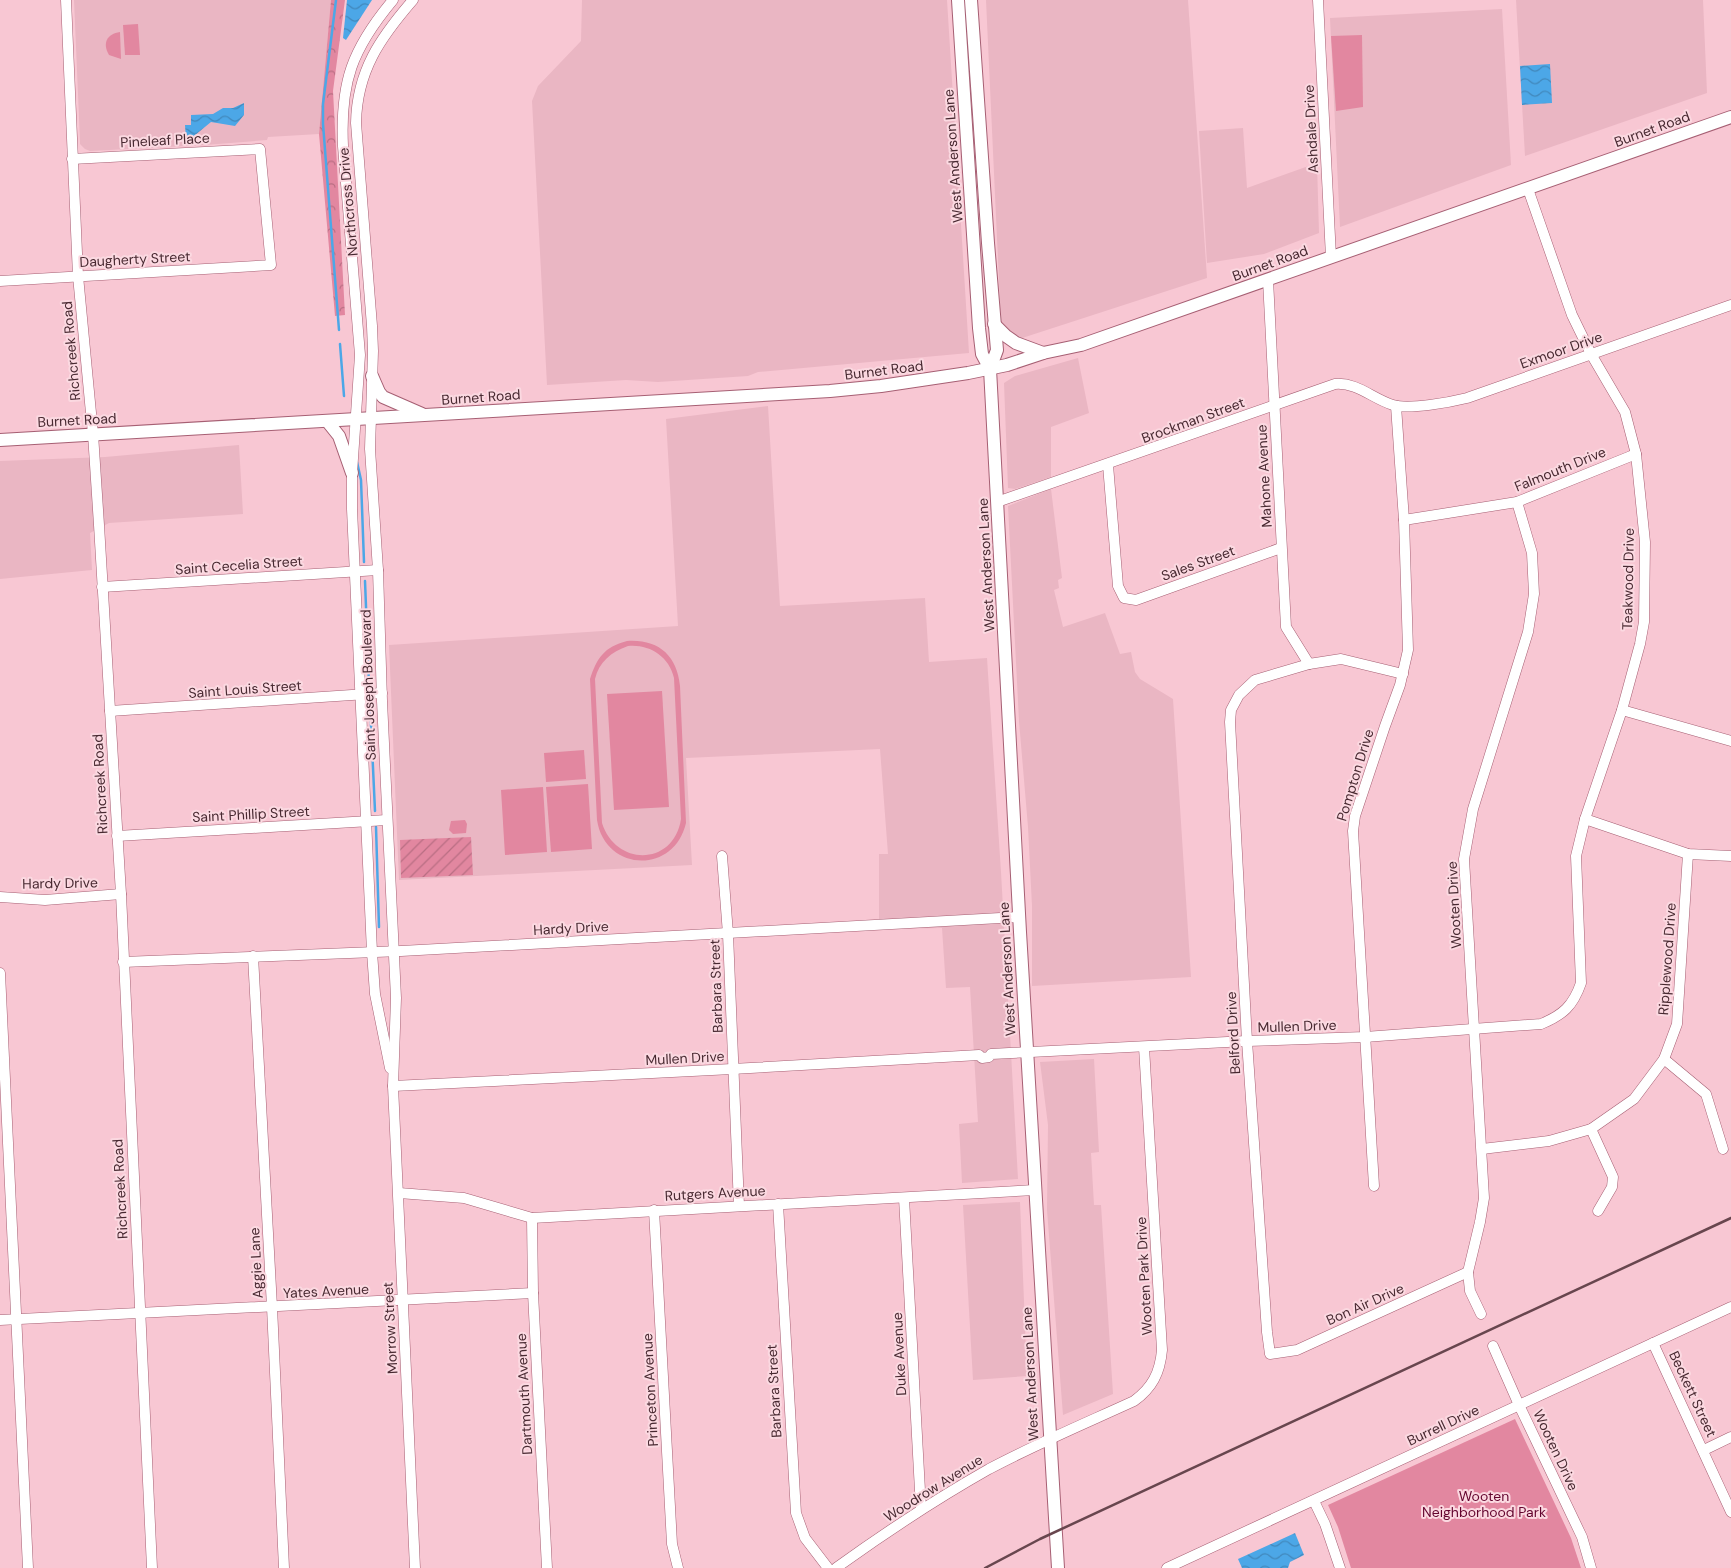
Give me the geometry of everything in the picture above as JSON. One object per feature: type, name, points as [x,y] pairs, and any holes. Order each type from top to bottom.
[{"type":"main road","name":"West Anderson Lane","points":[[958,0],[982,354],[990,368]]},
{"type":"main road","name":"West Anderson Lane","points":[[971,0],[997,350],[990,368],[1027,1052],[1058,1568]]},
{"type":"main road","name":"Burnet Road","points":[[0,440],[830,391],[881,386],[1007,365],[1043,353],[1082,345],[1731,117]]},
{"type":"main road","points":[[968,151],[981,150]]},
{"type":"main road","points":[[994,324],[1016,343],[1043,353]]},
{"type":"main road","points":[[372,376],[382,397],[427,415]]},
{"type":"main road","points":[[327,421],[339,436],[352,473]]},
{"type":"street","name":"Richcreek Road","points":[[66,0],[78,276],[93,434],[121,894],[152,1568]]},
{"type":"street","name":"Northcross Drive","points":[[356,419],[360,355],[343,146],[343,106],[352,66],[365,37],[393,0]]},
{"type":"street","name":"Northcross Drive","points":[[371,418],[372,326],[356,136],[356,109],[365,71],[372,55],[384,35],[413,0]]},
{"type":"street","name":"Ashdale Drive","points":[[1318,0],[1331,256]]},
{"type":"street","points":[[343,146],[356,136]]},
{"type":"street","name":"Pineleaf Place","points":[[72,159],[260,149],[271,265]]},
{"type":"street","name":"Teakwood Drive","points":[[1528,189],[1562,291],[1572,315],[1591,354],[1625,412],[1636,454],[1645,542],[1644,622],[1640,644],[1622,710],[1585,819],[1576,856],[1581,983],[1577,996],[1568,1008]]},
{"type":"street","points":[[351,243],[365,242]]},
{"type":"street","name":"Daugherty Street","points":[[0,281],[271,265]]},
{"type":"street","name":"Mahone Avenue","points":[[1268,280],[1286,627],[1309,664]]},
{"type":"street","name":"Exmoor Drive","points":[[1396,406],[1448,403],[1461,400],[1591,354],[1730,309]]},
{"type":"street","name":"Brockman Street","points":[[997,502],[1108,465],[1335,384],[1350,385],[1396,406]]},
{"type":"street","name":"Pompton Drive","points":[[1374,1186],[1353,831],[1358,807],[1403,674],[1408,650],[1404,520],[1396,406]]},
{"type":"street","name":"Saint Joseph Boulevard","points":[[371,418],[370,449],[378,570],[392,951]]},
{"type":"street","name":"Saint Joseph Boulevard","points":[[356,419],[352,473],[372,952]]},
{"type":"street","name":"Falmouth Drive","points":[[1404,520],[1517,502],[1636,454]]},
{"type":"street","name":"Sales Street","points":[[1108,465],[1118,586],[1124,598],[1136,600],[1281,548]]},
{"type":"street","name":"Wooten Drive","points":[[1481,1314],[1470,1291],[1468,1272],[1484,1198],[1464,859],[1473,809],[1528,632],[1534,594],[1532,553],[1517,502]]},
{"type":"street","name":"Saint Cecelia Street","points":[[102,587],[378,570]]},
{"type":"street","points":[[1309,664],[1341,659],[1403,674]]},
{"type":"street","name":"Belford Drive","points":[[1270,1354],[1266,1322],[1247,1041],[1230,722],[1231,710],[1239,695],[1255,680],[1309,664]]},
{"type":"street","name":"Saint Louis Street","points":[[110,711],[382,693]]},
{"type":"street","points":[[1622,710],[1731,741]]},
{"type":"street","points":[[1585,819],[1688,854],[1731,856]]},
{"type":"street","name":"Saint Phillip Street","points":[[117,836],[387,820]]},
{"type":"street","name":"Ripplewood Drive","points":[[1482,1149],[1549,1142],[1591,1129],[1634,1099],[1664,1059],[1677,1024],[1688,854]]},
{"type":"street","name":"Barbara Street","points":[[722,856],[728,934],[739,1206]]},
{"type":"street","name":"Hardy Drive","points":[[0,897],[45,900],[121,894]]},
{"type":"street","name":"Hardy Drive","points":[[123,962],[392,951],[1020,917]]},
{"type":"street","name":"Morrow Street","points":[[392,951],[396,998],[393,1086],[415,1568]]},
{"type":"street","name":"Morrow Street","points":[[372,952],[375,994],[393,1086]]},
{"type":"street","name":"Aggie Lane","points":[[253,956],[284,1568]]},
{"type":"street","points":[[0,974],[28,1568]]},
{"type":"street","name":"Mullen Drive","points":[[393,1086],[732,1070],[979,1055],[982,1058],[989,1057],[991,1054],[1365,1037],[1474,1030],[1542,1024],[1556,1018],[1568,1008]]},
{"type":"street","name":"Wooten Park Drive","points":[[1049,1440],[1134,1401],[1149,1388],[1159,1371],[1162,1350],[1144,1047]]},
{"type":"street","points":[[1664,1059],[1706,1094],[1723,1149]]},
{"type":"street","points":[[1591,1129],[1613,1178],[1612,1187],[1598,1211]]},
{"type":"street","name":"Rutgers Avenue","points":[[399,1194],[464,1198],[532,1218],[1035,1190]]},
{"type":"street","name":"Duke Avenue","points":[[904,1198],[921,1509]]},
{"type":"street","name":"Barbara Street","points":[[778,1204],[796,1513],[805,1538],[828,1568]]},
{"type":"street","name":"Princeton Avenue","points":[[654,1210],[672,1544],[678,1568]]},
{"type":"street","name":"Dartmouth Avenue","points":[[532,1218],[532,1294],[547,1568]]},
{"type":"street","name":"Bon Air Drive","points":[[1270,1354],[1297,1350],[1468,1272]]},
{"type":"street","name":"Yates Avenue","points":[[0,1320],[532,1294]]},
{"type":"street","name":"Burrell Drive","points":[[1167,1568],[1731,1307]]},
{"type":"street","name":"Beckett Street","points":[[1653,1343],[1731,1512]]},
{"type":"street","name":"Wooten Drive","points":[[1493,1346],[1582,1537],[1591,1568]]},
{"type":"street","points":[[1704,1450],[1731,1438]]},
{"type":"street","name":"Woodrow Avenue","points":[[836,1568],[921,1509],[989,1469],[1049,1440]]},
{"type":"street","points":[[1314,1501],[1328,1532],[1340,1568]]},
{"type":"shaded area","points":[[74,0],[331,0],[319,134],[268,137],[267,140],[205,145],[90,151],[85,149],[80,144]]},
{"type":"shaded area","points":[[582,0],[947,0],[969,353],[758,372],[748,376],[658,382],[626,380],[547,385],[532,101],[538,86],[581,41]]},
{"type":"shaded area","points":[[986,0],[1188,0],[1207,278],[1019,339],[1001,325]]},
{"type":"shaded area","points":[[1516,0],[1703,0],[1707,93],[1525,156]]},
{"type":"shaded area","points":[[1502,9],[1511,165],[1340,227],[1330,18]]},
{"type":"shaded area","points":[[1243,128],[1247,188],[1317,163],[1319,233],[1264,254],[1207,263],[1199,131]]},
{"type":"shaded area","points":[[1078,358],[1089,413],[1051,427],[1051,477],[1015,489],[1008,488],[1004,383],[1015,376]]},
{"type":"shaded area","points":[[768,406],[780,606],[925,598],[929,662],[987,658],[1018,1179],[962,1183],[959,1124],[978,1122],[970,987],[946,988],[942,928],[879,929],[879,854],[888,854],[880,749],[686,758],[692,865],[399,880],[389,645],[678,626],[666,419]]},
{"type":"shaded area","points":[[239,445],[243,514],[109,523],[90,533],[92,570],[0,579],[0,461],[105,457]]},
{"type":"shaded area","points":[[1051,489],[1062,578],[1058,580],[1059,588],[1054,590],[1063,627],[1105,613],[1120,654],[1131,652],[1135,672],[1140,679],[1173,699],[1191,977],[1032,986],[1032,906],[1028,827],[1019,721],[1008,506]]},
{"type":"shaded area","points":[[1094,1059],[1099,1152],[1091,1153],[1094,1205],[1101,1205],[1113,1394],[1063,1415],[1047,1210],[1048,1125],[1040,1062]]},
{"type":"shaded area","points":[[1020,1202],[1027,1376],[973,1380],[963,1205]]},
{"type":"green space","points":[[331,0],[345,0],[333,91],[345,315],[335,316],[319,134]]},
{"type":"green space","points":[[138,24],[140,55],[125,55],[123,25]]},
{"type":"green space","points":[[120,32],[121,59],[109,55],[106,47],[109,37]]},
{"type":"green space","points":[[1362,35],[1363,107],[1336,111],[1331,36]]},
{"type":"green space","points":[[638,641],[657,646],[664,651],[675,666],[680,686],[686,823],[679,840],[668,852],[655,859],[640,861],[626,858],[613,850],[603,837],[597,820],[590,679],[602,654],[619,643]],"holes":[[[628,646],[650,649],[663,658],[668,663],[674,678],[681,819],[676,834],[668,846],[657,853],[644,855],[631,853],[619,848],[609,837],[602,823],[595,679],[599,668],[607,658],[616,651]]]},
{"type":"green space","points":[[662,691],[669,807],[614,810],[607,694]]},
{"type":"green space","points":[[584,750],[586,779],[546,782],[544,753]]},
{"type":"green space","points":[[588,784],[592,849],[551,852],[546,787]]},
{"type":"green space","points":[[543,787],[547,852],[505,855],[501,790]]},
{"type":"green space","points":[[465,820],[467,824],[466,833],[453,834],[449,830],[451,821]]},
{"type":"green space","points":[[471,837],[473,875],[401,878],[400,840]]},
{"type":"green space","name":"Wooten Neighborhood Park","points":[[1515,1419],[1571,1538],[1581,1568],[1351,1568],[1338,1527],[1328,1505]]},
{"type":"water","points":[[347,0],[372,0],[346,40],[343,38]]},
{"type":"water","points":[[1550,64],[1552,103],[1522,105],[1520,66]]},
{"type":"water","points":[[244,103],[244,115],[235,126],[211,122],[189,140],[186,140],[185,125],[191,125],[191,115],[213,114],[223,108],[233,108]]},
{"type":"water","points":[[1295,1533],[1304,1555],[1290,1562],[1288,1568],[1242,1568],[1238,1559]]},
{"type":"waterway","points":[[336,0],[323,104],[323,124],[339,330]]},
{"type":"waterway","points":[[340,344],[344,396]]},
{"type":"waterway","points":[[357,462],[361,480],[364,562]]},
{"type":"waterway","points":[[365,581],[369,684]]},
{"type":"waterway","points":[[370,703],[375,811]]},
{"type":"waterway","points":[[376,827],[379,927]]},
{"type":"railway","points":[[985,1568],[1040,1539],[1731,1218]]}]
